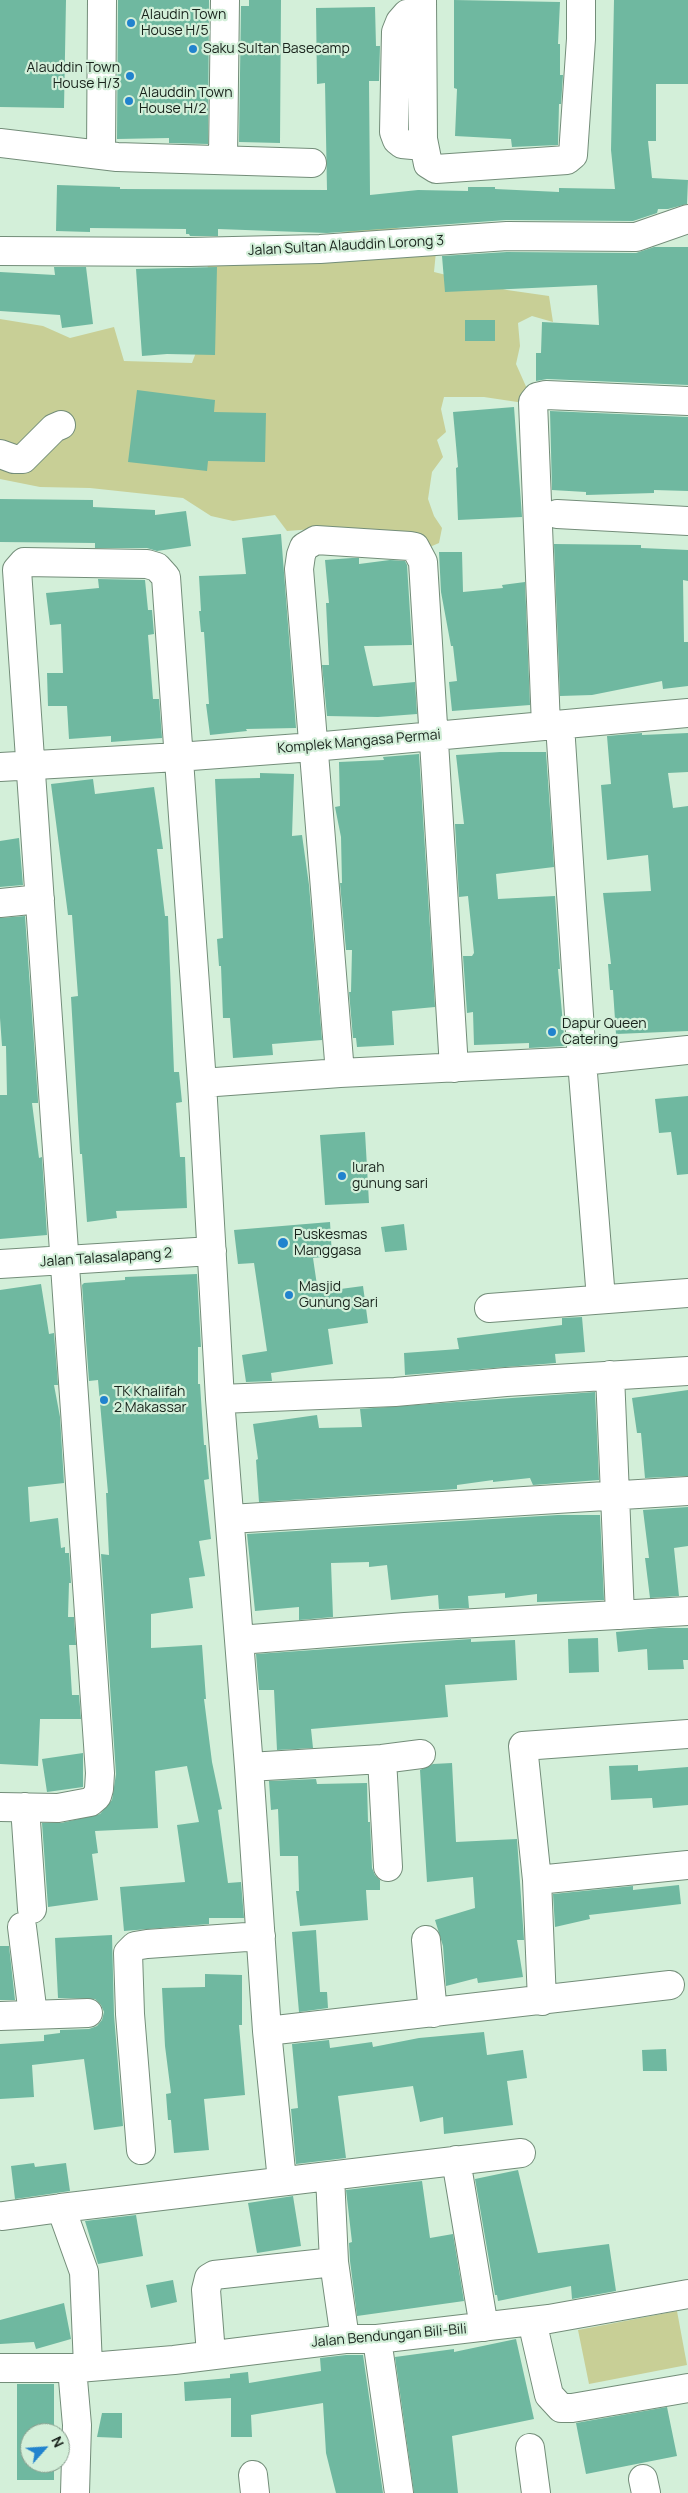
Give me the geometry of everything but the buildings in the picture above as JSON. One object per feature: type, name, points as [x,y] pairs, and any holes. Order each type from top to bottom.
[{"type":"street","points":[[101,154],[102,0]]},
{"type":"street","points":[[223,159],[225,0]]},
{"type":"street","points":[[422,6],[423,146],[428,164],[436,169],[570,158],[574,152],[581,0]]},
{"type":"street","points":[[0,143],[140,158],[312,163]]},
{"type":"street","name":"Jalan Sultan Alauddin Lorong 3","points":[[0,251],[180,252],[320,249],[507,236],[636,237],[688,219]]},
{"type":"street","points":[[601,1298],[553,726],[533,402],[536,397],[546,394],[688,401]]},
{"type":"street","points":[[0,454],[14,460],[23,458],[54,428],[61,426]]},
{"type":"street","points":[[557,514],[688,521]]},
{"type":"street","points":[[340,1073],[299,569],[300,555],[304,547],[316,540],[410,546],[415,548],[421,557],[434,735],[454,1068]]},
{"type":"street","points":[[33,2015],[27,1918],[12,1807],[58,1808],[90,1802],[97,1796],[100,1773],[17,570],[24,562],[147,564],[157,567],[164,574],[202,1083],[220,1399],[249,1767],[267,2031],[282,2181]]},
{"type":"street","name":"Komplek Mangasa Permai","points":[[0,767],[313,747],[688,713]]},
{"type":"street","points":[[0,903],[40,899]]},
{"type":"street","points":[[202,1083],[340,1073],[582,1061],[688,1050]]},
{"type":"street","name":"Jalan Talasalapang 2","points":[[0,1264],[212,1251]]},
{"type":"street","points":[[489,1308],[601,1298],[688,1294]]},
{"type":"street","points":[[220,1399],[395,1392],[610,1375],[688,1371]]},
{"type":"street","points":[[610,1375],[620,1615]]},
{"type":"street","points":[[230,1519],[688,1491]]},
{"type":"street","points":[[239,1640],[405,1627],[688,1611]]},
{"type":"street","points":[[542,2001],[537,1880],[523,1746],[688,1734]]},
{"type":"street","points":[[249,1767],[382,1760],[421,1754]]},
{"type":"street","points":[[382,1760],[388,1867]]},
{"type":"street","points":[[537,1880],[688,1865]]},
{"type":"street","points":[[141,2150],[130,2014],[128,1953],[135,1946],[147,1944],[261,1936]]},
{"type":"street","points":[[426,1940],[433,2013]]},
{"type":"street","points":[[267,2031],[670,1986]]},
{"type":"street","points":[[0,2016],[88,2013]]},
{"type":"street","points":[[3,2216],[521,2153]]},
{"type":"street","points":[[456,2160],[484,2327]]},
{"type":"street","points":[[330,2176],[334,2262],[345,2339]]},
{"type":"street","points":[[61,2208],[84,2272],[75,2493]]},
{"type":"street","points":[[211,2354],[206,2284],[214,2275],[334,2262]]},
{"type":"street","name":"Jalan Bendungan Bili-Bili","points":[[0,2368],[80,2367],[174,2360],[345,2339],[378,2339],[532,2321],[688,2294]]},
{"type":"street","points":[[532,2321],[549,2395],[561,2408],[572,2408],[688,2388]]},
{"type":"street","points":[[378,2339],[399,2493]]},
{"type":"street","points":[[530,2448],[536,2493]]},
{"type":"green space","points":[[394,227],[437,241],[434,272],[507,290],[549,296],[553,322],[532,316],[518,323],[520,346],[516,364],[528,391],[524,403],[484,397],[444,397],[441,409],[446,432],[437,440],[443,457],[432,472],[428,499],[434,516],[442,528],[439,543],[425,549],[313,529],[287,531],[275,515],[233,521],[211,516],[183,498],[90,488],[40,487],[0,479],[0,319],[43,326],[70,338],[114,327],[124,361],[192,363],[207,323],[208,246],[255,238],[294,235],[321,238],[360,228]]},
{"type":"green space","points":[[677,2311],[687,2365],[589,2384],[578,2330]]},
{"type":"place","name":"Alaudin Town House H/5","points":[[131,23]]},
{"type":"place","name":"Saku Sultan Basecamp","points":[[193,49]]},
{"type":"place","name":"Alauddin Town House H/3","points":[[130,76]]},
{"type":"place","name":"Alauddin Town House H/2","points":[[129,101]]},
{"type":"place","name":"Dapur Queen Catering","points":[[552,1032]]},
{"type":"place","name":"lurah gunung sari","points":[[342,1176]]},
{"type":"place","name":"Puskesmas Manggasa","points":[[283,1243]]},
{"type":"place","name":"Masjid Gunung Sari","points":[[289,1295]]},
{"type":"place","name":"TK Khalifah 2 Makassar","points":[[104,1400]]}]
